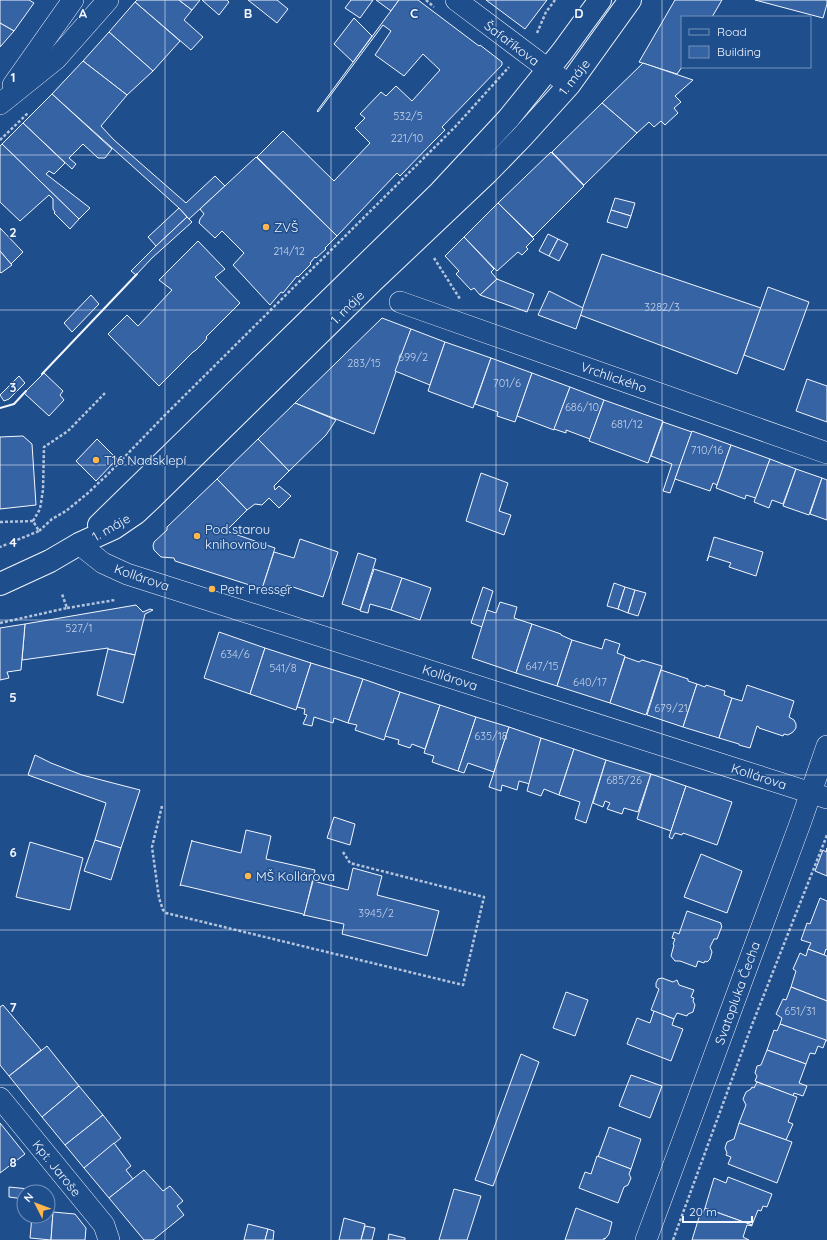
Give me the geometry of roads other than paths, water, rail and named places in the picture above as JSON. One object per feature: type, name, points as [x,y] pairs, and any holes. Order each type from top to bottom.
[{"type":"main road","name":"1. máje","points":[[79,544],[440,192],[508,119],[548,70],[600,0]]},
{"type":"main road","name":"1. máje","points":[[79,544],[114,528],[152,498],[374,280],[488,172],[569,85],[630,0]]},
{"type":"main road","points":[[0,584],[50,561],[79,544]]},
{"type":"street","points":[[1,103],[73,0]]},
{"type":"street","points":[[1,103],[56,59],[108,0]]},
{"type":"street","name":"Šafaříkova","points":[[456,0],[569,85]]},
{"type":"street","name":"Vrchlického","points":[[400,302],[827,453]]},
{"type":"street","name":"Kollárova","points":[[79,544],[103,563],[127,574],[819,796]]},
{"type":"street","name":"Svatopluka Čecha","points":[[646,1240],[819,796],[827,746]]},
{"type":"street","name":"Kpt. Jaroše","points":[[0,1098],[104,1225],[109,1240]]},
{"type":"place","name":"ZVŠ","points":[[266,227]]},
{"type":"place","name":"T16 Nadsklepí","points":[[96,460]]},
{"type":"place","name":"Pod starou knihovnou","points":[[197,536]]},
{"type":"place","name":"Petr Presser","points":[[212,589]]},
{"type":"place","name":"MŠ Kollárova","points":[[248,876]]}]
